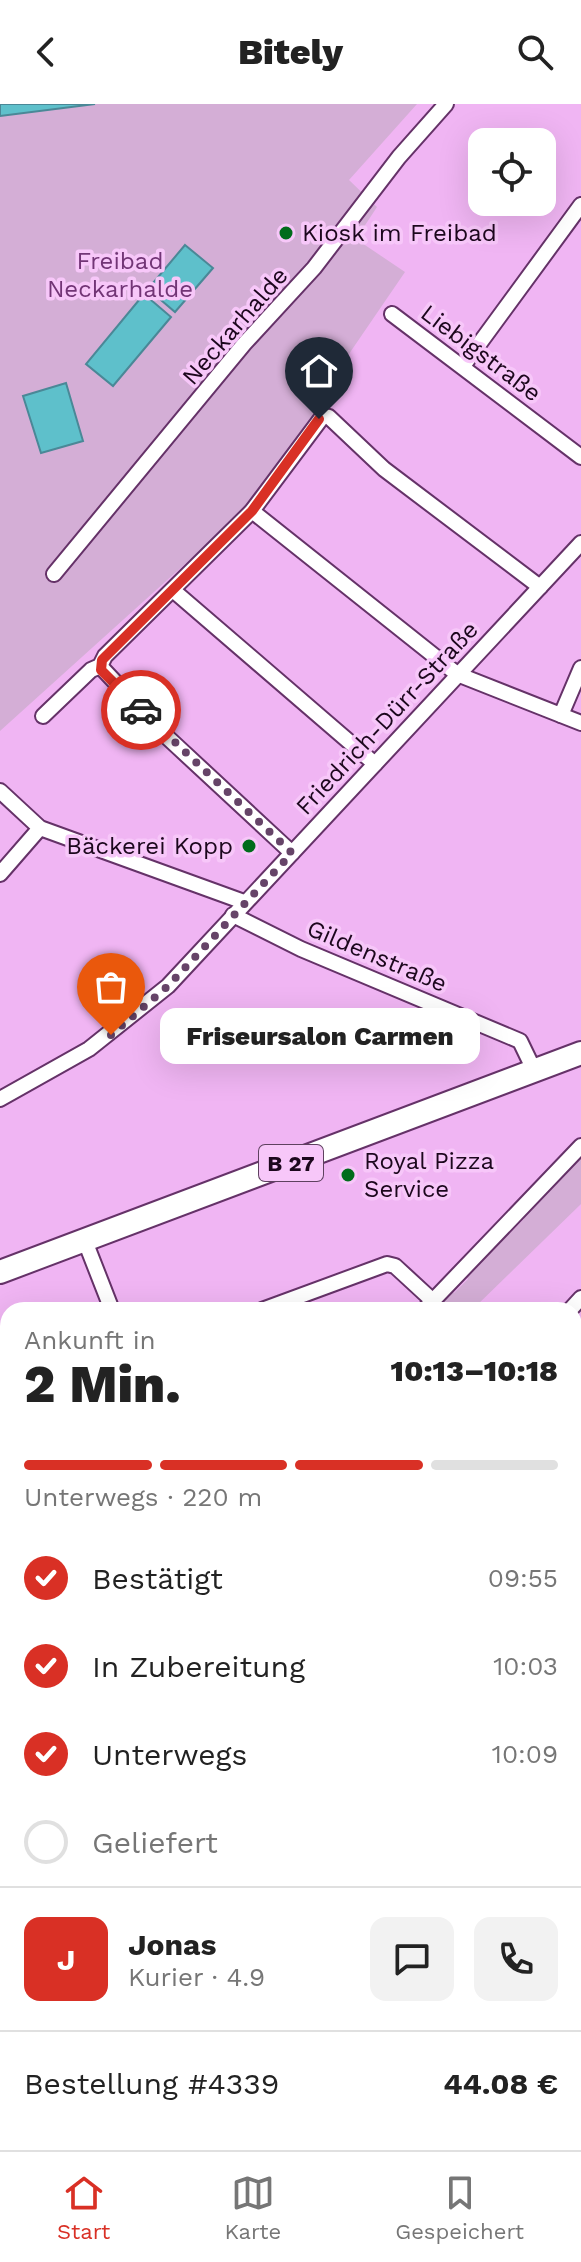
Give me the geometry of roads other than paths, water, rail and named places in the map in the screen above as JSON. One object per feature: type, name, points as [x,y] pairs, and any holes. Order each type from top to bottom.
[{"type":"main road","name":"B 27","points":[[0,1272],[581,1053]]},
{"type":"street","name":"Neckarhalde","points":[[54,574],[244,344],[314,268],[399,157],[446,104]]},
{"type":"street","points":[[463,366],[581,205]]},
{"type":"street","name":"Liebigstraße","points":[[392,314],[581,457]]},
{"type":"street","points":[[43,716],[91,670],[100,666],[105,656],[252,511],[323,416],[329,417],[402,484],[540,587]]},
{"type":"street","points":[[252,511],[457,674],[581,723]]},
{"type":"street","name":"Friedrich-Dürr-Straße","points":[[0,1099],[89,1049],[147,1007],[581,543]]},
{"type":"street","points":[[174,591],[375,764]]},
{"type":"street","points":[[100,666],[166,736],[292,853]]},
{"type":"street","points":[[561,715],[581,668]]},
{"type":"street","points":[[0,791],[40,828],[244,902]]},
{"type":"street","points":[[0,874],[40,828]]},
{"type":"street","name":"Gildenstraße","points":[[233,915],[301,949],[520,1041],[534,1070]]},
{"type":"street","points":[[432,1302],[581,1146]]},
{"type":"street","points":[[85,1241],[109,1302]]},
{"type":"street","points":[[284,1302],[387,1264],[395,1266],[425,1302]]},
{"type":"place","name":"Kiosk im Freibad","points":[[286,233]]},
{"type":"place","name":"Bäckerei Kopp","points":[[249,846]]},
{"type":"place","name":"Friseursalon Carmen","points":[[111,1035]]},
{"type":"place","name":"Royal Pizza Service","points":[[348,1175]]},
{"type":"park label","name":"Freibad Neckarhalde","points":[[120,275]]}]
